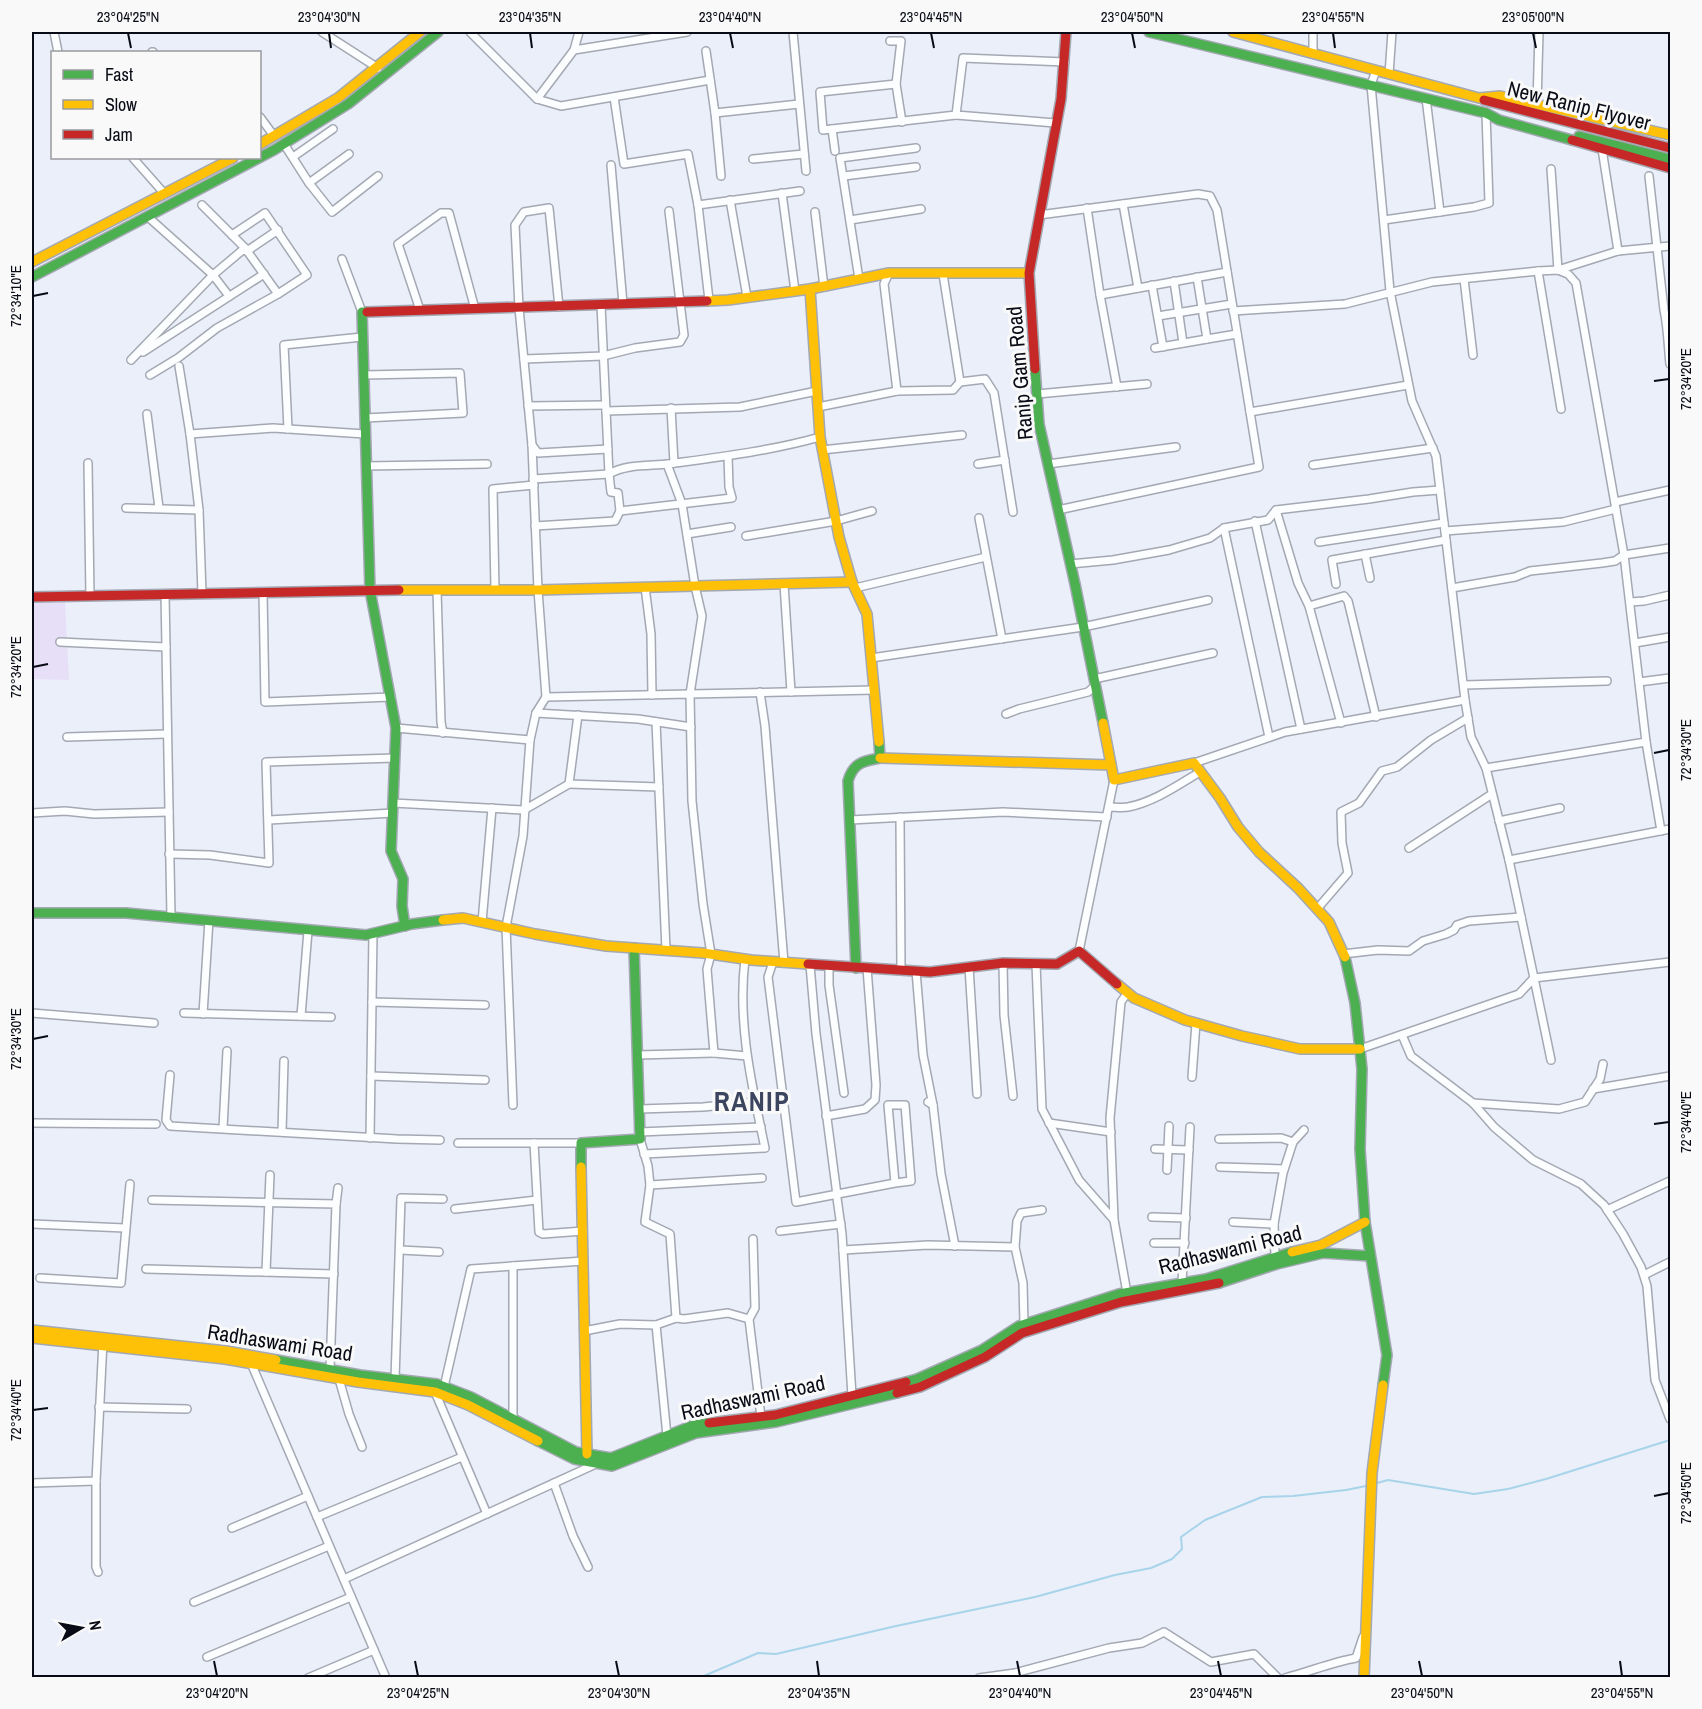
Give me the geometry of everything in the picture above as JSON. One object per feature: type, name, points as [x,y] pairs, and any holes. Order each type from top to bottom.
[{"type":"street","points":[[54,32],[58,51]]},
{"type":"street","points":[[322,32],[385,73]]},
{"type":"street","points":[[261,143],[338,98],[420,32]]},
{"type":"street","points":[[261,156],[348,104],[438,32]]},
{"type":"street","points":[[470,32],[537,99],[561,106],[711,80]]},
{"type":"street","points":[[537,99],[574,50],[579,32]]},
{"type":"street","points":[[574,50],[687,32]]},
{"type":"street","points":[[793,32],[806,171]]},
{"type":"street","points":[[901,32],[896,84],[902,122]]},
{"type":"street","name":"Ranip Gam Road","points":[[1066,32],[1061,99],[1029,273],[1039,424],[1114,780]]},
{"type":"street","points":[[1149,32],[1486,113],[1499,120],[1671,168]]},
{"type":"street","points":[[1233,32],[1479,98],[1500,96],[1671,135]]},
{"type":"street","points":[[1313,32],[1313,53]]},
{"type":"street","points":[[1389,74],[1392,32]]},
{"type":"street","points":[[1537,104],[1539,32]]},
{"type":"street","points":[[890,41],[901,41]]},
{"type":"street","points":[[706,51],[722,176]]},
{"type":"street","points":[[956,115],[963,58],[1065,62]]},
{"type":"street","points":[[1376,70],[1371,85],[1390,291],[1412,401],[1436,456],[1471,737],[1486,768],[1509,860],[1551,1060]]},
{"type":"street","points":[[896,84],[820,92],[823,130],[956,115],[1056,123]]},
{"type":"street","points":[[614,97],[624,164],[688,154],[698,204],[709,300]]},
{"type":"street","points":[[1426,98],[1440,212]]},
{"type":"street","name":"New Ranip Flyover","points":[[1479,98],[1671,148]]},
{"type":"street","points":[[715,113],[799,104]]},
{"type":"street","points":[[1384,220],[1489,203],[1486,113]]},
{"type":"street","name":"New Ranip Flyover","points":[[1486,113],[1671,159]]},
{"type":"street","points":[[261,118],[274,136]]},
{"type":"street","points":[[292,157],[333,129]]},
{"type":"street","points":[[832,129],[835,151]]},
{"type":"street","points":[[284,144],[309,183],[332,212],[378,176]]},
{"type":"street","points":[[859,279],[840,158],[916,148]]},
{"type":"street","points":[[1602,149],[1618,251]]},
{"type":"street","points":[[309,183],[349,154]]},
{"type":"street","points":[[753,159],[804,154]]},
{"type":"street","points":[[134,159],[163,192]]},
{"type":"street","points":[[32,262],[163,192],[231,159]]},
{"type":"street","points":[[32,277],[255,159]]},
{"type":"street","points":[[611,165],[623,304]]},
{"type":"street","points":[[844,176],[916,167]]},
{"type":"street","points":[[1551,169],[1558,270]]},
{"type":"street","points":[[1649,176],[1671,364]]},
{"type":"street","points":[[698,204],[800,190]]},
{"type":"street","points":[[782,193],[795,291]]},
{"type":"street","points":[[1039,215],[1198,194],[1210,196],[1217,210],[1259,467],[1058,510]]},
{"type":"street","points":[[730,200],[747,297]]},
{"type":"street","points":[[1124,204],[1138,288]]},
{"type":"street","points":[[202,205],[246,249],[278,294]]},
{"type":"street","points":[[513,1105],[506,927],[523,836],[530,740],[536,713],[546,697],[538,590],[532,445],[519,308],[515,225],[524,212],[549,208],[560,307]]},
{"type":"street","points":[[1087,208],[1117,387]]},
{"type":"street","points":[[850,220],[921,209]]},
{"type":"street","points":[[524,359],[603,356],[635,348],[680,342],[684,335],[669,211]]},
{"type":"street","points":[[814,212],[824,287]]},
{"type":"street","points":[[150,375],[217,328],[307,275],[265,213],[232,235]]},
{"type":"street","points":[[420,310],[398,244],[441,213],[448,213],[475,309]]},
{"type":"street","points":[[147,216],[213,275],[229,296]]},
{"type":"street","points":[[264,274],[131,360],[213,275],[246,249],[278,230]]},
{"type":"street","points":[[1158,316],[1203,309],[1345,304],[1432,282],[1558,270],[1618,251],[1671,246]]},
{"type":"street","points":[[342,259],[362,312],[370,590],[396,728],[391,850],[402,879],[405,926]]},
{"type":"street","points":[[1558,270],[1568,274],[1576,283],[1624,555],[1646,742],[1661,831]]},
{"type":"street","points":[[1538,271],[1561,409]]},
{"type":"street","points":[[1100,295],[1227,272]]},
{"type":"street","points":[[362,312],[681,302],[810,289],[889,273],[1029,273]]},
{"type":"street","points":[[889,273],[884,284],[897,392]]},
{"type":"street","points":[[943,274],[960,382]]},
{"type":"street","points":[[1197,277],[1207,339]]},
{"type":"street","points":[[1464,279],[1473,355]]},
{"type":"street","points":[[1174,281],[1183,343]]},
{"type":"street","points":[[1152,285],[1163,347]]},
{"type":"street","points":[[810,289],[820,437],[836,521],[853,585],[867,614],[879,758]]},
{"type":"street","points":[[535,526],[615,521],[620,511],[618,494],[611,492],[609,474],[601,305]]},
{"type":"street","points":[[1155,348],[1237,334]]},
{"type":"street","points":[[288,429],[284,345],[362,337]]},
{"type":"street","points":[[179,366],[200,510],[202,593]]},
{"type":"street","points":[[364,375],[460,373],[463,413],[365,418]]},
{"type":"street","points":[[818,407],[897,392],[953,390],[960,382],[985,379],[994,393],[1013,512]]},
{"type":"street","points":[[1037,394],[1147,384]]},
{"type":"street","points":[[1250,412],[1408,385]]},
{"type":"street","points":[[528,406],[671,408],[740,406],[817,391]]},
{"type":"street","points":[[671,408],[670,464],[682,504],[702,616],[690,694],[692,801],[711,954],[707,969],[714,1053]]},
{"type":"street","points":[[147,414],[159,508]]},
{"type":"street","points":[[190,434],[273,428],[365,434]]},
{"type":"street","points":[[822,450],[962,435]]},
{"type":"street","points":[[495,590],[493,489],[787,447],[820,437]]},
{"type":"street","points":[[532,445],[538,453],[608,449]]},
{"type":"street","points":[[1048,464],[1176,447]]},
{"type":"street","points":[[1313,465],[1433,448]]},
{"type":"street","points":[[620,511],[732,498],[729,487],[728,456]]},
{"type":"street","points":[[978,464],[1005,460]]},
{"type":"street","points":[[88,463],[90,596]]},
{"type":"street","points":[[366,466],[487,464]]},
{"type":"street","points":[[1070,564],[1113,560],[1169,550],[1210,538],[1224,528],[1268,520],[1276,510],[1440,490]]},
{"type":"street","points":[[1319,542],[1445,527],[1563,522],[1671,490]]},
{"type":"street","points":[[126,508],[200,510]]},
{"type":"street","points":[[1276,510],[1298,583],[1309,606],[1341,723]]},
{"type":"street","points":[[746,536],[836,521],[872,511]]},
{"type":"street","points":[[979,518],[1002,639]]},
{"type":"street","points":[[1255,521],[1301,729]]},
{"type":"street","points":[[687,534],[731,527]]},
{"type":"street","points":[[1224,528],[1269,737]]},
{"type":"street","points":[[1336,584],[1332,560],[1446,540]]},
{"type":"street","points":[[1452,588],[1515,577],[1530,571],[1615,561],[1624,555],[1671,548]]},
{"type":"street","points":[[1365,554],[1370,578]]},
{"type":"street","points":[[32,597],[370,590],[853,585],[987,556]]},
{"type":"street","points":[[784,584],[791,692]]},
{"type":"street","points":[[645,587],[651,634],[652,695]]},
{"type":"street","points":[[437,590],[443,732]]},
{"type":"street","points":[[263,592],[265,702],[391,697]]},
{"type":"street","points":[[165,594],[171,917]]},
{"type":"street","points":[[1630,602],[1671,595]]},
{"type":"street","points":[[1309,606],[1344,596],[1348,601],[1376,717]]},
{"type":"street","points":[[871,658],[1083,627],[1208,600]]},
{"type":"street","points":[[1635,643],[1671,638]]},
{"type":"street","points":[[60,642],[166,647]]},
{"type":"street","points":[[1006,714],[1088,692],[1095,683],[1213,653]]},
{"type":"street","points":[[1639,682],[1671,678]]},
{"type":"street","points":[[1464,686],[1607,681]]},
{"type":"street","points":[[546,697],[873,690]]},
{"type":"street","points":[[760,693],[765,726],[784,963]]},
{"type":"street","points":[[32,913],[126,913],[366,935],[405,926],[463,918],[606,946],[711,954],[784,963],[930,972],[1003,963],[1057,964],[1078,951],[1114,780],[1194,763],[1269,737],[1301,729],[1466,700]]},
{"type":"street","points":[[536,713],[656,722],[691,727]]},
{"type":"street","points":[[569,784],[578,715]]},
{"type":"street","points":[[1317,909],[1348,873],[1342,843],[1341,812],[1359,803],[1382,771],[1396,767],[1431,740],[1468,718]]},
{"type":"street","points":[[656,722],[666,950]]},
{"type":"street","points":[[396,728],[530,740]]},
{"type":"street","points":[[67,737],[167,734]]},
{"type":"street","points":[[1486,768],[1646,742]]},
{"type":"street","points":[[170,854],[210,855],[269,863],[266,762],[395,758]]},
{"type":"street","points":[[856,968],[848,781],[850,770],[858,762],[879,758],[1111,765]]},
{"type":"street","points":[[1194,763],[1238,827],[1259,852],[1298,888],[1329,922],[1347,962],[1355,1003],[1362,1069],[1360,1149],[1365,1222],[1387,1354],[1372,1473],[1364,1677]]},
{"type":"street","points":[[1109,807],[1128,807],[1165,792],[1200,772]]},
{"type":"street","points":[[393,803],[524,810],[569,784],[659,787]]},
{"type":"street","points":[[1409,848],[1492,794]]},
{"type":"street","points":[[482,922],[492,808]]},
{"type":"street","points":[[1499,821],[1560,808]]},
{"type":"street","points":[[32,813],[169,812]]},
{"type":"street","points":[[849,820],[1003,812],[1107,817]]},
{"type":"street","points":[[269,820],[393,813]]},
{"type":"street","points":[[900,817],[901,970]]},
{"type":"street","points":[[1509,860],[1671,829]]},
{"type":"street","points":[[1343,954],[1378,950],[1409,951],[1423,941],[1446,934],[1454,930],[1457,925],[1469,921],[1521,917]]},
{"type":"street","points":[[203,1014],[209,920]]},
{"type":"street","points":[[301,1016],[308,931]]},
{"type":"street","points":[[370,1138],[373,933]]},
{"type":"street","points":[[634,948],[640,1136],[648,1166],[650,1185],[645,1222],[670,1234],[676,1318]]},
{"type":"street","points":[[1078,951],[1134,998],[1196,1023],[1300,1049],[1360,1049],[1520,994],[1534,978],[1671,962]]},
{"type":"street","points":[[644,1154],[765,1148],[747,1056],[742,985],[745,959]]},
{"type":"street","points":[[773,962],[768,977],[796,1202],[911,1181],[905,1106],[888,1105],[895,1183]]},
{"type":"street","points":[[1003,963],[1004,1015],[1013,1096]]},
{"type":"street","points":[[1036,964],[1042,1109],[1079,1180],[1114,1220]]},
{"type":"street","points":[[810,965],[816,1034],[841,1224],[852,1395]]},
{"type":"street","points":[[829,966],[829,985],[844,1093]]},
{"type":"street","points":[[969,967],[976,1094]]},
{"type":"street","points":[[826,1116],[865,1109],[875,1100],[876,1085],[867,968]]},
{"type":"street","points":[[916,971],[923,1055],[941,1174],[955,1246]]},
{"type":"street","points":[[1127,1293],[1114,1220],[1111,1132],[1114,1063],[1121,1002],[1128,992]]},
{"type":"street","points":[[372,1002],[485,1005]]},
{"type":"street","points":[[32,1013],[154,1023]]},
{"type":"street","points":[[184,1013],[331,1017]]},
{"type":"street","points":[[1192,1077],[1196,1023]]},
{"type":"street","points":[[1402,1035],[1411,1056],[1473,1103],[1494,1127],[1533,1160],[1581,1184],[1607,1210],[1623,1234],[1644,1275],[1656,1380],[1671,1419]]},
{"type":"street","points":[[224,1128],[227,1051]]},
{"type":"street","points":[[637,1055],[714,1053],[747,1056]]},
{"type":"street","points":[[282,1132],[284,1061]]},
{"type":"street","points":[[1473,1103],[1558,1109],[1585,1102],[1600,1079],[1603,1064]]},
{"type":"street","points":[[170,1075],[167,1124],[170,1126],[440,1140]]},
{"type":"street","points":[[371,1076],[485,1080]]},
{"type":"street","points":[[1593,1089],[1671,1076]]},
{"type":"street","points":[[639,1109],[703,1107],[755,1102]]},
{"type":"street","points":[[32,1123],[156,1124]]},
{"type":"street","points":[[1049,1123],[1111,1132]]},
{"type":"street","points":[[1167,1170],[1169,1126]]},
{"type":"street","points":[[458,1143],[581,1143],[761,1127]]},
{"type":"street","points":[[1182,1283],[1190,1127]]},
{"type":"street","points":[[1275,1256],[1274,1224],[1284,1168],[1293,1142],[1304,1131]]},
{"type":"street","points":[[1220,1139],[1281,1138],[1293,1142]]},
{"type":"street","points":[[534,1143],[539,1232],[543,1234],[583,1232]]},
{"type":"street","points":[[581,1143],[586,1454]]},
{"type":"street","points":[[1155,1149],[1189,1150]]},
{"type":"street","points":[[1220,1167],[1284,1168]]},
{"type":"street","points":[[266,1272],[270,1175]]},
{"type":"street","points":[[650,1185],[762,1178]]},
{"type":"street","points":[[1607,1210],[1671,1181]]},
{"type":"street","points":[[40,1278],[121,1283],[130,1184]]},
{"type":"street","points":[[330,1370],[338,1188]]},
{"type":"street","points":[[395,1379],[401,1198],[443,1199]]},
{"type":"street","points":[[152,1200],[336,1204]]},
{"type":"street","points":[[455,1209],[537,1200]]},
{"type":"street","points":[[1024,1324],[1023,1283],[1015,1247],[1017,1221],[1021,1213],[1042,1210]]},
{"type":"street","points":[[1152,1217],[1186,1218]]},
{"type":"street","points":[[1233,1222],[1274,1224]]},
{"type":"street","name":"Radhaswami Road","points":[[32,1338],[226,1351],[330,1370],[437,1384],[471,1397],[576,1452],[611,1458],[694,1425],[760,1417],[917,1379],[982,1350],[1024,1324],[1127,1293],[1206,1279],[1275,1256],[1321,1245],[1365,1222]]},
{"type":"street","points":[[32,1224],[125,1228]]},
{"type":"street","points":[[780,1231],[841,1224]]},
{"type":"street","points":[[753,1239],[755,1308],[749,1319],[760,1417]]},
{"type":"street","points":[[1154,1243],[1185,1243]]},
{"type":"street","points":[[843,1250],[924,1245],[1015,1247]]},
{"type":"street","points":[[400,1250],[439,1252]]},
{"type":"street","name":"Radhaswami Road","points":[[32,1330],[435,1392],[468,1405],[574,1459],[612,1466],[696,1433],[776,1422],[920,1387],[986,1357],[1022,1333],[1121,1302],[1208,1286],[1277,1264],[1323,1253],[1370,1256]]},
{"type":"street","points":[[444,1387],[471,1269],[583,1261]]},
{"type":"street","points":[[1644,1275],[1671,1262]]},
{"type":"street","points":[[513,1266],[513,1419]]},
{"type":"street","points":[[146,1269],[334,1274]]},
{"type":"street","points":[[585,1330],[620,1324],[656,1325],[676,1318],[728,1313],[749,1319]]},
{"type":"street","points":[[656,1325],[667,1436]]},
{"type":"street","points":[[98,1572],[96,1481],[103,1342]]},
{"type":"street","points":[[250,1363],[386,1677]]},
{"type":"street","points":[[339,1379],[349,1414],[363,1447]]},
{"type":"street","points":[[435,1392],[487,1514]]},
{"type":"street","points":[[99,1407],[187,1409]]},
{"type":"street","points":[[317,1517],[462,1457]]},
{"type":"street","points":[[344,1580],[597,1463]]},
{"type":"street","points":[[32,1483],[96,1481]]},
{"type":"street","points":[[554,1483],[573,1536],[588,1567]]},
{"type":"street","points":[[232,1528],[308,1496]]},
{"type":"street","points":[[194,1602],[329,1546]]},
{"type":"street","points":[[207,1657],[351,1598]]},
{"type":"street","points":[[979,1677],[1015,1673],[1109,1648],[1142,1643],[1164,1632],[1211,1662],[1254,1654],[1278,1677]]},
{"type":"street","points":[[1284,1677],[1305,1673],[1336,1661],[1356,1658],[1365,1632]]},
{"type":"street","points":[[308,1677],[374,1650]]},
{"type":"shaded area","points":[[65,602],[69,680],[32,679],[32,603]]},
{"type":"waterway","points":[[1377,1483],[1388,1480],[1474,1494],[1508,1489],[1546,1479],[1670,1440]]},
{"type":"waterway","points":[[699,1678],[758,1653],[776,1654],[1035,1597],[1115,1575],[1151,1568],[1172,1559],[1182,1549],[1181,1537],[1205,1520],[1262,1497],[1293,1496],[1366,1486]]},
{"type":"traffic: fast","points":[[261,157],[348,104],[438,32]]},
{"type":"traffic: fast","points":[[1149,32],[1486,113],[1499,120],[1572,140]]},
{"type":"traffic: fast","points":[[1579,136],[1670,159]]},
{"type":"traffic: fast","points":[[32,277],[257,159]]},
{"type":"traffic: fast","points":[[367,312],[362,312],[370,590],[396,728],[391,851],[403,879],[402,906],[405,926]]},
{"type":"traffic: fast","points":[[1035,369],[1039,424],[1103,723]]},
{"type":"traffic: fast","points":[[856,968],[848,781],[853,770],[860,764],[880,758],[879,742]]},
{"type":"traffic: fast","points":[[32,913],[126,913],[366,935],[412,924],[443,920]]},
{"type":"traffic: fast","points":[[581,1167],[581,1143],[640,1139],[634,948]]},
{"type":"traffic: fast","points":[[1345,957],[1355,1003],[1362,1069],[1360,1149],[1365,1222],[1387,1355],[1383,1385]]},
{"type":"traffic: fast","points":[[906,1382],[982,1350],[1019,1326],[1119,1294],[1206,1279],[1292,1252]]},
{"type":"traffic: fast","points":[[1219,1283],[1277,1264],[1323,1253],[1370,1256]]},
{"type":"traffic: fast","points":[[276,1360],[360,1375],[437,1384],[471,1397],[576,1452],[611,1458],[694,1425],[709,1423]]},
{"type":"traffic: fast","points":[[538,1441],[574,1459],[612,1466],[696,1433],[776,1422],[897,1393]]},
{"type":"traffic: slow","points":[[261,143],[338,98],[420,32]]},
{"type":"traffic: slow","points":[[1233,32],[1479,98],[1500,96],[1670,135]]},
{"type":"traffic: slow","points":[[32,262],[231,159]]},
{"type":"traffic: slow","points":[[707,301],[810,289],[889,273],[1029,273]]},
{"type":"traffic: slow","points":[[810,289],[820,437],[839,537],[852,582],[867,614],[879,742]]},
{"type":"traffic: slow","points":[[399,590],[538,590],[852,582]]},
{"type":"traffic: slow","points":[[1103,723],[1114,780],[1194,763],[1238,827],[1259,852],[1298,888],[1329,922],[1345,957]]},
{"type":"traffic: slow","points":[[880,758],[1111,765]]},
{"type":"traffic: slow","points":[[443,920],[463,918],[535,934],[606,946],[808,964]]},
{"type":"traffic: slow","points":[[1117,984],[1134,998],[1185,1020],[1242,1036],[1300,1049],[1360,1049]]},
{"type":"traffic: slow","points":[[581,1167],[587,1454]]},
{"type":"traffic: slow","points":[[1292,1252],[1321,1245],[1365,1222]]},
{"type":"traffic: slow","points":[[32,1330],[226,1351],[276,1360]]},
{"type":"traffic: slow","points":[[32,1338],[225,1359],[358,1382],[435,1392],[468,1405],[538,1441]]},
{"type":"traffic: slow","points":[[1364,1678],[1372,1473],[1383,1385]]},
{"type":"traffic: jam","points":[[1035,369],[1029,273],[1061,99],[1066,32]]},
{"type":"traffic: jam","points":[[1484,100],[1670,148]]},
{"type":"traffic: jam","points":[[1572,140],[1670,168]]},
{"type":"traffic: jam","points":[[367,312],[707,301]]},
{"type":"traffic: jam","points":[[32,597],[399,590]]},
{"type":"traffic: jam","points":[[808,964],[930,972],[1003,963],[1057,964],[1079,951],[1117,984]]},
{"type":"traffic: jam","points":[[897,1393],[920,1387],[985,1357],[1022,1333],[1121,1302],[1219,1283]]},
{"type":"traffic: jam","points":[[709,1423],[775,1415],[906,1382]]},
{"type":"district","name":"RANIP","points":[[752,1102]]}]
